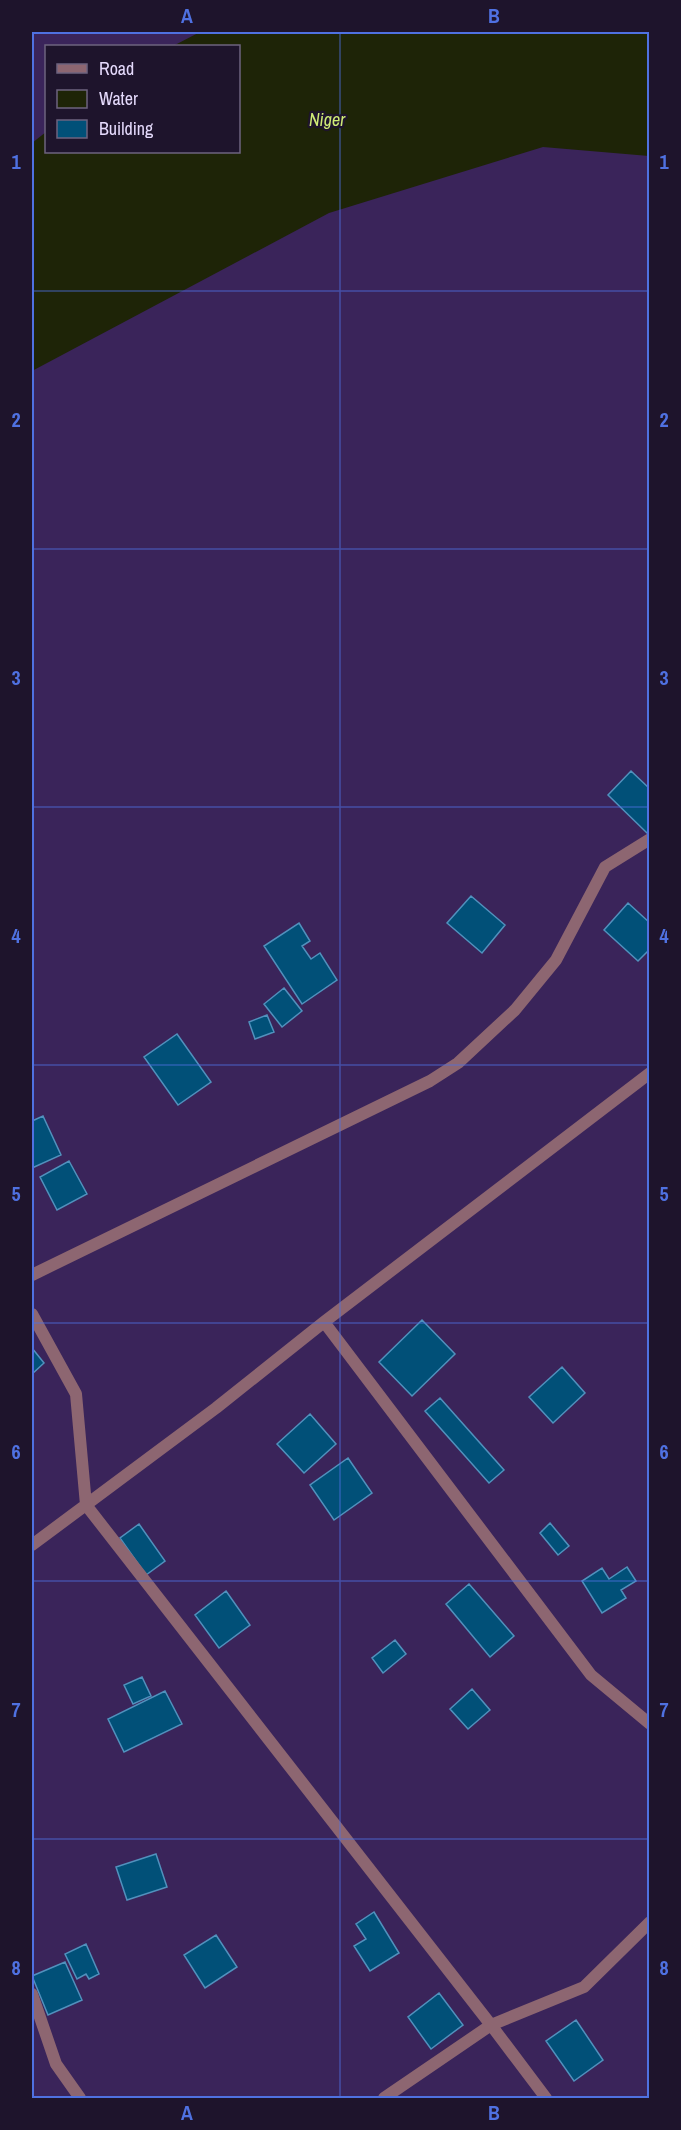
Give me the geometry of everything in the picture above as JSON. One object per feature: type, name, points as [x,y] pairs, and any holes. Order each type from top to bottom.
[{"type":"street","points":[[32,1275],[430,1082],[458,1063],[515,1010],[556,960],[605,867],[650,839]]},
{"type":"street","points":[[32,1545],[216,1408],[324,1322],[650,1073]]},
{"type":"street","points":[[32,1314],[76,1394],[86,1504],[546,2098]]},
{"type":"street","points":[[324,1322],[591,1675],[650,1724]]},
{"type":"street","points":[[384,2098],[491,2025],[584,1987],[650,1922]]},
{"type":"street","points":[[32,1994],[56,2064],[80,2098]]},
{"type":"water","name":"Niger","points":[[200,32],[649,32],[649,156],[543,147],[329,213],[32,371],[32,143],[45,133],[45,153],[240,153],[240,45],[175,45]]},
{"type":"building","points":[[631,771],[650,789],[650,830],[647,833],[608,795]]},
{"type":"building","points":[[471,896],[505,925],[482,953],[447,923]]},
{"type":"building","points":[[628,903],[650,923],[650,949],[638,961],[604,930]]},
{"type":"building","points":[[299,923],[310,941],[302,946],[311,959],[320,953],[337,980],[302,1004],[264,946]]},
{"type":"building","points":[[284,988],[302,1011],[282,1027],[264,1004]]},
{"type":"building","points":[[267,1015],[274,1032],[255,1039],[249,1022]]},
{"type":"building","points":[[177,1034],[211,1082],[178,1105],[144,1057]]},
{"type":"building","points":[[43,1116],[61,1155],[32,1168],[32,1121]]},
{"type":"building","points":[[69,1161],[87,1194],[57,1210],[40,1177]]},
{"type":"building","points":[[422,1320],[455,1354],[412,1396],[379,1362]]},
{"type":"building","points":[[32,1348],[44,1363],[32,1374]]},
{"type":"building","points":[[562,1367],[585,1393],[553,1423],[529,1397]]},
{"type":"building","points":[[440,1398],[504,1470],[489,1483],[425,1411]]},
{"type":"building","points":[[310,1414],[336,1444],[304,1473],[277,1444]]},
{"type":"building","points":[[348,1458],[372,1493],[334,1520],[310,1485]]},
{"type":"building","points":[[550,1523],[569,1546],[558,1555],[540,1533]]},
{"type":"building","points":[[139,1524],[165,1561],[146,1575],[120,1538]]},
{"type":"building","points":[[627,1567],[636,1581],[621,1590],[626,1598],[602,1613],[582,1581],[602,1568],[609,1579]]},
{"type":"building","points":[[469,1584],[514,1636],[490,1657],[446,1604]]},
{"type":"building","points":[[226,1591],[250,1625],[219,1648],[195,1615]]},
{"type":"building","points":[[395,1640],[406,1654],[383,1673],[372,1658]]},
{"type":"building","points":[[142,1677],[151,1696],[133,1704],[124,1685]]},
{"type":"building","points":[[472,1689],[490,1710],[468,1729],[450,1709]]},
{"type":"building","points":[[165,1691],[182,1724],[124,1752],[108,1719]]},
{"type":"building","points":[[156,1854],[167,1887],[127,1900],[116,1867]]},
{"type":"building","points":[[374,1912],[399,1953],[370,1971],[354,1946],[366,1939],[356,1924]]},
{"type":"building","points":[[216,1935],[237,1967],[205,1988],[184,1955]]},
{"type":"building","points":[[86,1944],[99,1974],[89,1979],[86,1974],[77,1979],[65,1954]]},
{"type":"building","points":[[65,1962],[82,2000],[48,2015],[32,1976]]},
{"type":"building","points":[[439,1993],[463,2025],[431,2049],[408,2017]]},
{"type":"building","points":[[576,2020],[603,2060],[574,2081],[546,2041]]}]
